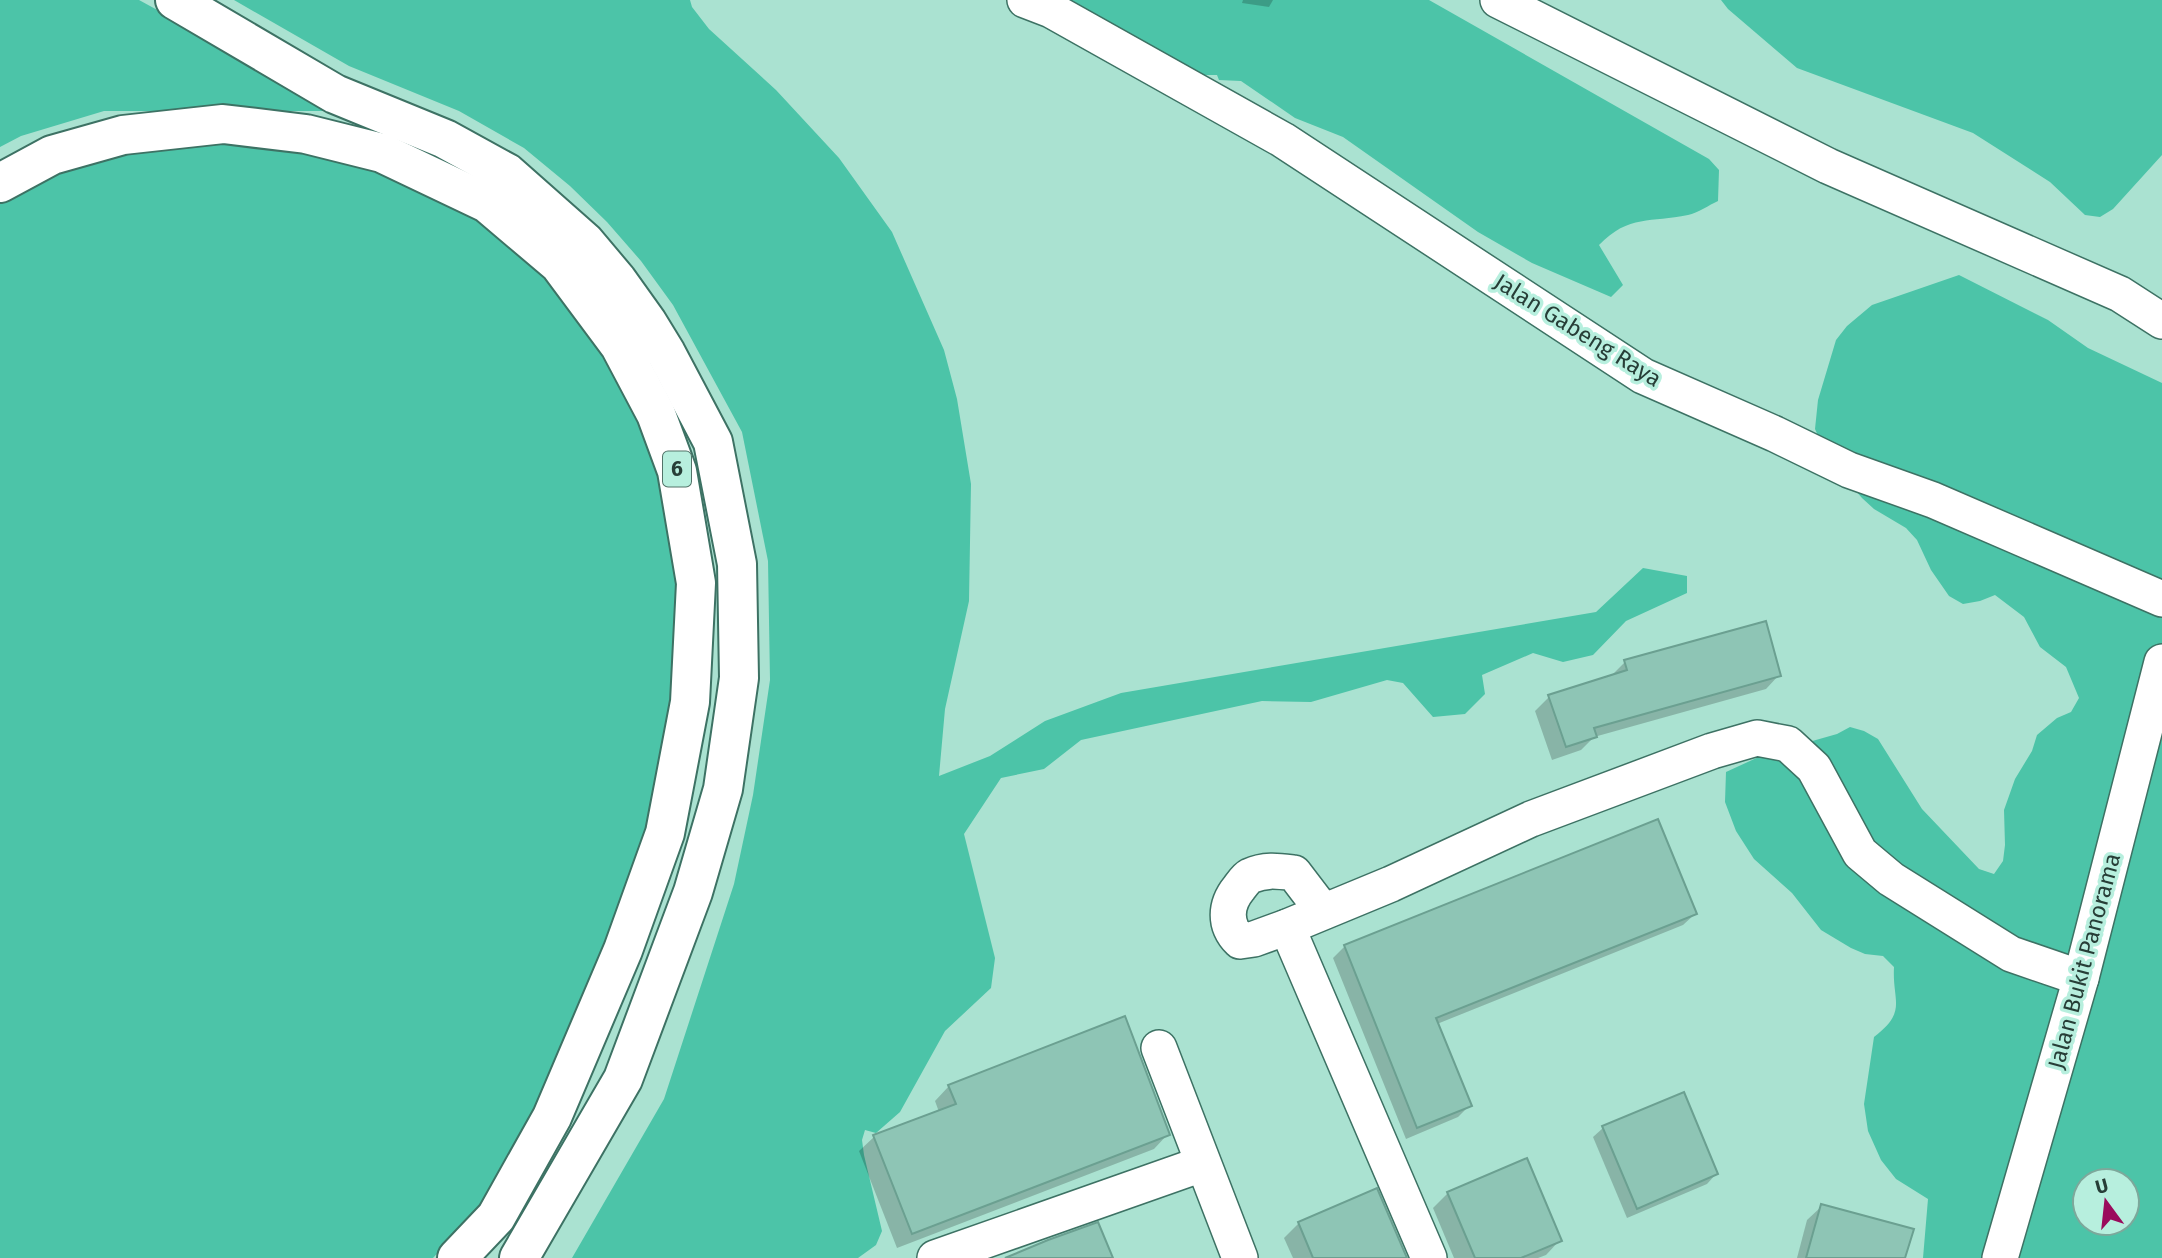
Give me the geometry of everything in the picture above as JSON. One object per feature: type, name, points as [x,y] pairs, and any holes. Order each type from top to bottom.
[{"type":"highway","name":"6","points":[[175,0],[335,94],[445,139],[507,173],[584,242],[617,280],[659,343],[713,442],[737,564],[739,678],[723,789],[693,892],[623,1079],[519,1258]]},
{"type":"highway","name":"6","points":[[0,183],[52,155],[123,135],[223,124],[306,134],[382,153],[487,203],[559,264],[620,346],[656,414],[677,471],[696,583],[690,702],[665,832],[623,950],[552,1117],[496,1217],[457,1258]]},
{"type":"street","name":"Jalan Gabeng Raya","points":[[1024,0],[1051,10],[1283,140],[1643,376],[1849,470],[1933,500],[2162,599]]},
{"type":"street","points":[[1498,0],[1828,166],[2120,293],[2162,321]]},
{"type":"street","name":"Jalan Bukit Panorama","points":[[2000,1258],[2081,978],[2162,662]]},
{"type":"street","points":[[1322,911],[1294,873],[1272,870],[1248,877],[1231,897],[1227,919],[1231,932],[1240,941],[1254,939],[1391,884],[1531,819],[1712,751],[1756,738],[1788,744],[1814,768],[1860,853],[1891,879],[2011,954],[2081,978]]},
{"type":"street","points":[[1287,927],[1429,1258]]},
{"type":"street","points":[[1159,1048],[1240,1258]]},
{"type":"street","points":[[955,1255],[1202,1164]]},
{"type":"green space","points":[[0,0],[139,0],[343,111],[104,111],[21,136],[0,147]]},
{"type":"green space","points":[[234,0],[690,0],[692,7],[709,29],[776,90],[839,158],[892,232],[944,350],[957,399],[971,484],[969,601],[945,709],[939,776],[990,756],[1045,721],[1121,693],[1596,612],[1643,568],[1687,576],[1687,593],[1626,621],[1593,655],[1563,662],[1533,653],[1482,675],[1485,694],[1465,714],[1433,717],[1403,683],[1387,680],[1311,702],[1262,701],[1081,740],[1044,769],[1001,778],[964,834],[995,958],[991,988],[945,1031],[900,1112],[876,1133],[865,1130],[862,1140],[864,1155],[882,1231],[876,1245],[858,1258],[572,1258],[664,1099],[734,884],[753,795],[770,680],[768,561],[742,432],[673,305],[641,261],[607,222],[570,186],[524,148],[459,111],[349,66]]},
{"type":"green space","points":[[1070,0],[1429,0],[1709,159],[1719,170],[1718,201],[1692,214],[1641,221],[1620,228],[1610,235],[1599,245],[1623,285],[1611,297],[1532,263],[1478,232],[1343,137],[1295,118],[1241,81],[1219,80],[1217,75],[1197,75]]},
{"type":"green space","points":[[1721,0],[2162,0],[2162,155],[2113,209],[2100,217],[2085,215],[2050,182],[1973,133],[1797,68]]},
{"type":"green space","points":[[223,142],[303,152],[376,169],[477,218],[546,277],[606,355],[640,422],[660,475],[678,584],[672,700],[648,828],[606,944],[536,1110],[481,1206],[433,1258],[0,1258],[0,204],[59,171],[127,152]]},
{"type":"green space","points":[[1959,275],[2048,320],[2088,348],[2162,383],[2162,1258],[1923,1258],[1928,1199],[1896,1179],[1881,1160],[1868,1131],[1864,1104],[1874,1037],[1885,1028],[1895,1013],[1894,967],[1883,956],[1865,954],[1821,930],[1792,893],[1754,859],[1736,831],[1725,802],[1726,772],[1763,755],[1837,734],[1850,727],[1878,739],[1922,809],[1979,869],[1994,874],[2003,861],[2004,810],[2015,779],[2032,751],[2037,735],[2057,718],[2071,712],[2079,698],[2066,667],[2040,647],[2024,617],[1995,595],[1963,604],[1949,596],[1931,570],[1917,540],[1906,528],[1874,509],[1829,460],[1815,429],[1818,400],[1836,340],[1847,326],[1872,305]]},
{"type":"building","points":[[1766,621],[1781,676],[1594,728],[1597,737],[1566,747],[1548,695],[1627,670],[1624,660]]},
{"type":"building","points":[[1658,819],[1697,914],[1436,1018],[1472,1106],[1417,1128],[1344,945]]},
{"type":"building","points":[[1125,1016],[1170,1135],[912,1234],[873,1135],[956,1104],[948,1085]]},
{"type":"building","points":[[1684,1092],[1718,1174],[1637,1209],[1602,1126]]},
{"type":"building","points":[[1527,1158],[1562,1241],[1521,1258],[1475,1258],[1447,1192]]},
{"type":"building","points":[[1377,1188],[1407,1258],[1313,1258],[1298,1222]]},
{"type":"building","points":[[1821,1204],[1914,1229],[1905,1258],[1806,1258]]},
{"type":"building","points":[[1098,1222],[1113,1258],[1005,1258],[1048,1240]]}]
